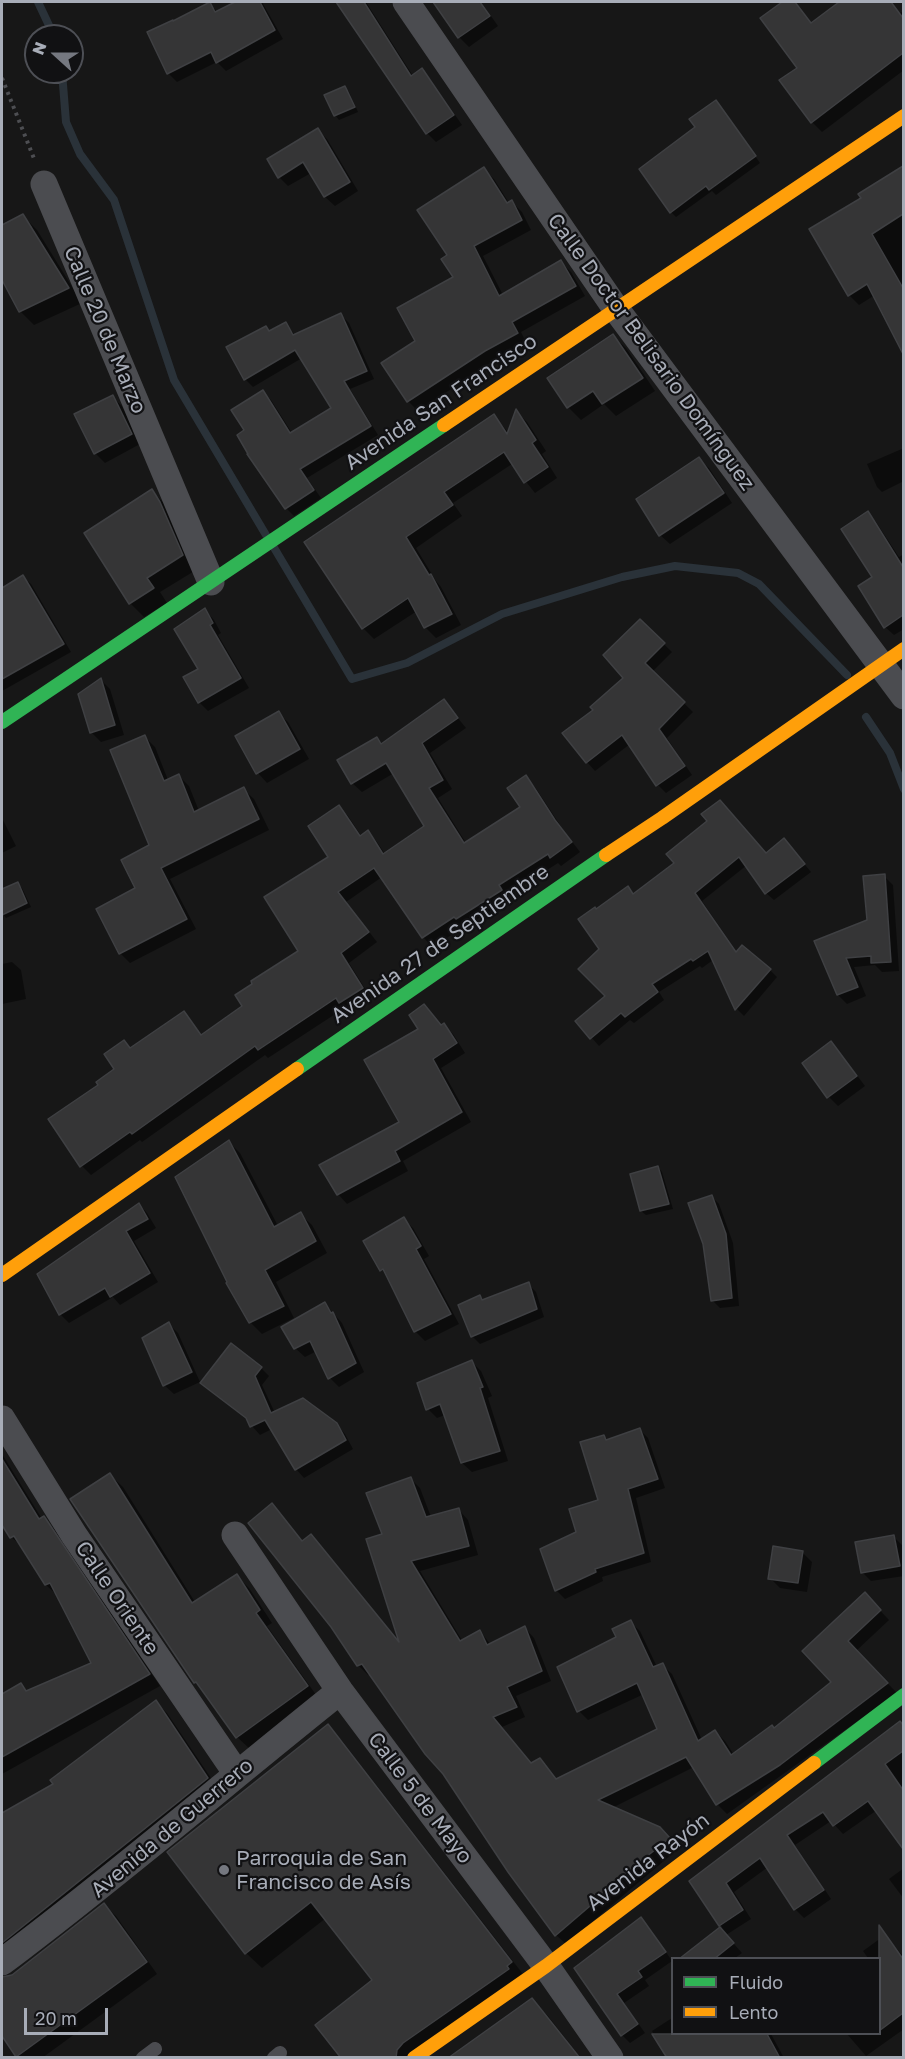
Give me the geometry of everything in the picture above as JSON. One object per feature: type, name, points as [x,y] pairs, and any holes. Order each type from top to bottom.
[{"type":"street","name":"Calle Doctor Belisario Domínguez","points":[[406,2],[616,309],[903,696]]},
{"type":"street","name":"Avenida San Francisco","points":[[2,722],[903,116]]},
{"type":"street","name":"Calle 20 de Marzo","points":[[44,184],[211,582]]},
{"type":"street","name":"Avenida 27 de Septiembre","points":[[2,1275],[903,649]]},
{"type":"street","name":"Calle Oriente","points":[[2,1419],[74,1534],[237,1774]]},
{"type":"street","name":"Calle 5 de Mayo","points":[[236,1535],[340,1691],[546,1966],[610,2058]]},
{"type":"street","name":"Avenida de Guerrero","points":[[2,1962],[83,1901],[340,1691]]},
{"type":"street","name":"Avenida Rayón","points":[[414,2058],[546,1966],[903,1695]]},
{"type":"lane","points":[[143,2058],[155,2049]]},
{"type":"path","points":[[2,78],[44,184]]},
{"type":"building","points":[[210,2],[215,12],[235,2],[260,2],[275,30],[216,63],[211,52],[167,74],[147,32]]},
{"type":"building","points":[[336,2],[364,2],[411,76],[422,68],[454,115],[426,134]]},
{"type":"building","points":[[433,2],[480,2],[490,16],[458,38]]},
{"type":"building","points":[[782,2],[795,2],[811,23],[839,2],[891,2],[903,18],[903,53],[811,123],[779,80],[797,68],[760,18]]},
{"type":"building","points":[[345,86],[355,107],[334,116],[324,95]]},
{"type":"building","points":[[716,100],[756,156],[709,190],[706,186],[670,213],[639,169],[695,127],[689,119]]},
{"type":"building","points":[[318,128],[350,182],[324,197],[303,162],[278,178],[267,159]]},
{"type":"building","points":[[903,166],[903,214],[872,234],[903,288],[903,354],[867,284],[848,296],[809,229],[861,198],[858,194]]},
{"type":"building","points":[[484,167],[507,203],[512,200],[522,220],[474,246],[499,296],[561,260],[576,286],[512,322],[518,333],[485,351],[407,402],[381,363],[415,341],[397,308],[453,277],[441,259],[447,255],[417,210]]},
{"type":"building","points":[[23,214],[69,288],[19,312],[2,280],[2,225]]},
{"type":"building","points":[[341,313],[367,371],[344,381],[371,426],[300,469],[314,490],[285,509],[247,454],[237,435],[244,430],[231,410],[263,390],[290,433],[331,408],[295,350],[244,380],[226,347],[266,326],[269,331],[286,322],[293,335]]},
{"type":"building","points":[[613,334],[643,378],[602,404],[593,391],[567,408],[547,378]]},
{"type":"building","points":[[113,395],[132,434],[94,454],[74,414]]},
{"type":"building","points":[[516,409],[536,440],[532,443],[548,467],[524,483],[504,452],[444,492],[453,505],[406,537],[429,575],[431,574],[452,614],[424,628],[408,598],[362,629],[304,542],[494,414],[507,434]]},
{"type":"building","points":[[699,457],[724,493],[659,536],[636,499]]},
{"type":"building","points":[[152,489],[183,555],[147,578],[154,588],[129,604],[84,533]]},
{"type":"building","points":[[868,511],[903,567],[903,615],[884,628],[858,586],[872,577],[841,529]]},
{"type":"building","points":[[23,575],[64,644],[2,679],[2,588]]},
{"type":"building","points":[[205,608],[213,623],[210,625],[241,678],[198,703],[183,677],[198,669],[174,629]]},
{"type":"building","points":[[640,619],[665,643],[645,663],[685,702],[659,729],[685,766],[656,786],[622,735],[586,763],[562,733],[593,710],[590,707],[623,678],[603,655]]},
{"type":"building","points":[[101,678],[115,725],[90,733],[78,694]]},
{"type":"building","points":[[444,699],[458,718],[422,743],[443,780],[429,788],[464,843],[520,807],[507,788],[526,775],[572,842],[550,858],[548,854],[499,885],[502,890],[422,938],[374,868],[338,892],[369,932],[341,953],[363,988],[339,1003],[336,998],[258,1050],[255,1046],[132,1134],[130,1132],[80,1167],[48,1119],[98,1085],[96,1082],[114,1069],[104,1054],[124,1040],[130,1048],[184,1011],[201,1035],[242,1006],[235,995],[252,984],[251,981],[298,951],[264,897],[328,857],[308,826],[339,805],[360,836],[368,830],[383,854],[424,826],[386,763],[351,784],[337,760],[377,737],[381,744]]},
{"type":"building","points":[[279,711],[300,749],[256,774],[235,736]]},
{"type":"building","points":[[145,735],[164,781],[179,774],[194,812],[244,787],[259,819],[161,868],[187,919],[119,954],[96,909],[135,888],[121,860],[149,845],[110,750]]},
{"type":"building","points":[[720,800],[766,853],[784,838],[805,864],[765,894],[739,857],[695,893],[736,952],[742,945],[771,969],[735,1010],[708,951],[652,984],[658,992],[625,1017],[621,1013],[590,1039],[575,1021],[605,996],[578,969],[599,949],[578,919],[628,886],[633,894],[674,863],[666,854],[707,821],[701,814]]},
{"type":"building","points":[[885,874],[891,962],[871,963],[871,956],[846,958],[858,987],[837,995],[814,941],[867,920],[863,876]]},
{"type":"building","points":[[18,882],[27,903],[2,915],[2,889]]},
{"type":"building","points":[[424,1004],[441,1025],[444,1023],[457,1043],[433,1059],[462,1112],[395,1151],[400,1161],[337,1195],[319,1165],[399,1122],[364,1060],[418,1029],[409,1015]]},
{"type":"building","points":[[831,1041],[857,1076],[827,1098],[802,1063]]},
{"type":"building","points":[[229,1140],[274,1227],[301,1212],[316,1241],[265,1270],[284,1306],[249,1323],[226,1283],[175,1177]]},
{"type":"building","points":[[658,1166],[669,1204],[640,1211],[630,1174]]},
{"type":"building","points":[[712,1195],[726,1234],[732,1298],[711,1301],[703,1244],[688,1203]]},
{"type":"building","points":[[139,1203],[148,1219],[126,1231],[150,1273],[110,1297],[105,1288],[59,1315],[37,1274]]},
{"type":"building","points":[[404,1217],[421,1246],[416,1249],[451,1314],[414,1332],[383,1269],[380,1271],[363,1241]]},
{"type":"building","points":[[529,1282],[537,1309],[471,1337],[458,1305],[480,1295],[482,1300]]},
{"type":"building","points":[[325,1302],[331,1313],[333,1312],[356,1363],[328,1379],[310,1341],[294,1349],[281,1327]]},
{"type":"building","points":[[169,1322],[192,1372],[163,1386],[142,1338]]},
{"type":"building","points":[[231,1343],[262,1367],[255,1376],[271,1413],[303,1398],[337,1423],[346,1440],[295,1470],[265,1420],[250,1427],[246,1418],[200,1383]]},
{"type":"building","points":[[472,1360],[483,1387],[480,1388],[500,1451],[461,1463],[440,1404],[426,1410],[417,1383]]},
{"type":"building","points":[[640,1428],[658,1479],[628,1489],[644,1553],[595,1569],[596,1572],[555,1591],[540,1549],[576,1532],[569,1509],[598,1500],[580,1442],[604,1435],[606,1440]]},
{"type":"building","points":[[2,1459],[39,1519],[44,1516],[150,1674],[2,1757],[2,1694],[21,1683],[26,1691],[91,1663],[50,1583],[45,1585],[14,1536],[10,1538],[2,1525]]},
{"type":"building","points":[[110,1473],[192,1603],[237,1574],[260,1610],[256,1613],[308,1686],[236,1738],[196,1682],[194,1683],[70,1499]]},
{"type":"building","points":[[411,1477],[426,1517],[459,1508],[469,1546],[411,1561],[460,1641],[480,1630],[487,1645],[525,1626],[542,1671],[507,1687],[517,1707],[493,1717],[531,1763],[540,1758],[556,1779],[657,1729],[637,1683],[577,1712],[557,1667],[616,1637],[612,1629],[631,1620],[653,1667],[663,1663],[698,1741],[715,1730],[731,1755],[772,1725],[774,1728],[831,1682],[802,1651],[865,1592],[881,1610],[848,1641],[888,1683],[780,1765],[716,1805],[686,1757],[598,1800],[660,1827],[670,1838],[617,1880],[618,1882],[555,1936],[508,1872],[443,1774],[425,1754],[362,1664],[357,1666],[331,1627],[248,1523],[272,1503],[302,1541],[311,1534],[399,1642],[366,1539],[382,1534],[366,1493]]},
{"type":"building","points":[[894,1535],[900,1566],[861,1573],[855,1542]]},
{"type":"building","points":[[773,1546],[803,1551],[798,1583],[768,1579]]},
{"type":"building","points":[[156,1700],[208,1778],[2,1943],[2,1813],[53,1784],[50,1780]]},
{"type":"building","points":[[900,1721],[903,1725],[903,1751],[885,1764],[903,1790],[903,1849],[868,1801],[833,1826],[823,1812],[787,1835],[824,1890],[794,1910],[760,1858],[726,1883],[743,1910],[719,1926],[689,1881]]},
{"type":"building","points":[[328,1724],[512,1962],[507,1966],[509,1969],[403,2043],[397,2050],[396,2058],[341,2058],[315,2025],[372,1980],[311,1902],[245,1954],[167,1852]]},
{"type":"building","points":[[104,1903],[147,1962],[16,2057],[2,2036],[2,1977],[12,1975]]},
{"type":"building","points":[[641,1917],[666,1952],[638,1971],[642,1977],[617,1994],[638,2024],[621,2036],[574,1968]]},
{"type":"building","points":[[879,1925],[903,1959],[903,2013],[881,2030],[881,1957],[879,1957]]},
{"type":"building","points":[[720,1927],[734,1943],[716,1957],[682,1957]]},
{"type":"building","points":[[532,1998],[580,2058],[448,2058]]},
{"type":"building","points":[[652,2034],[768,2035],[780,2058],[667,2058]]},
{"type":"waterway","points":[[38,2],[48,24]]},
{"type":"waterway","points":[[63,84],[66,122],[80,154],[114,200],[174,380],[266,535]]},
{"type":"waterway","points":[[273,546],[352,679],[407,663],[502,614],[622,577],[675,566],[738,573],[759,584],[847,675]]},
{"type":"waterway","points":[[866,717],[890,753],[904,789]]},
{"type":"traffic: fast","points":[[2,722],[444,425]]},
{"type":"traffic: fast","points":[[297,1069],[606,855]]},
{"type":"traffic: fast","points":[[814,1763],[904,1695]]},
{"type":"traffic: slow","points":[[444,425],[904,116]]},
{"type":"traffic: slow","points":[[606,855],[904,649]]},
{"type":"traffic: slow","points":[[2,1275],[297,1069]]},
{"type":"traffic: slow","points":[[414,2058],[546,1966],[814,1763]]},
{"type":"place","name":"Parroquia de San Francisco de Asís","points":[[224,1870]]}]
